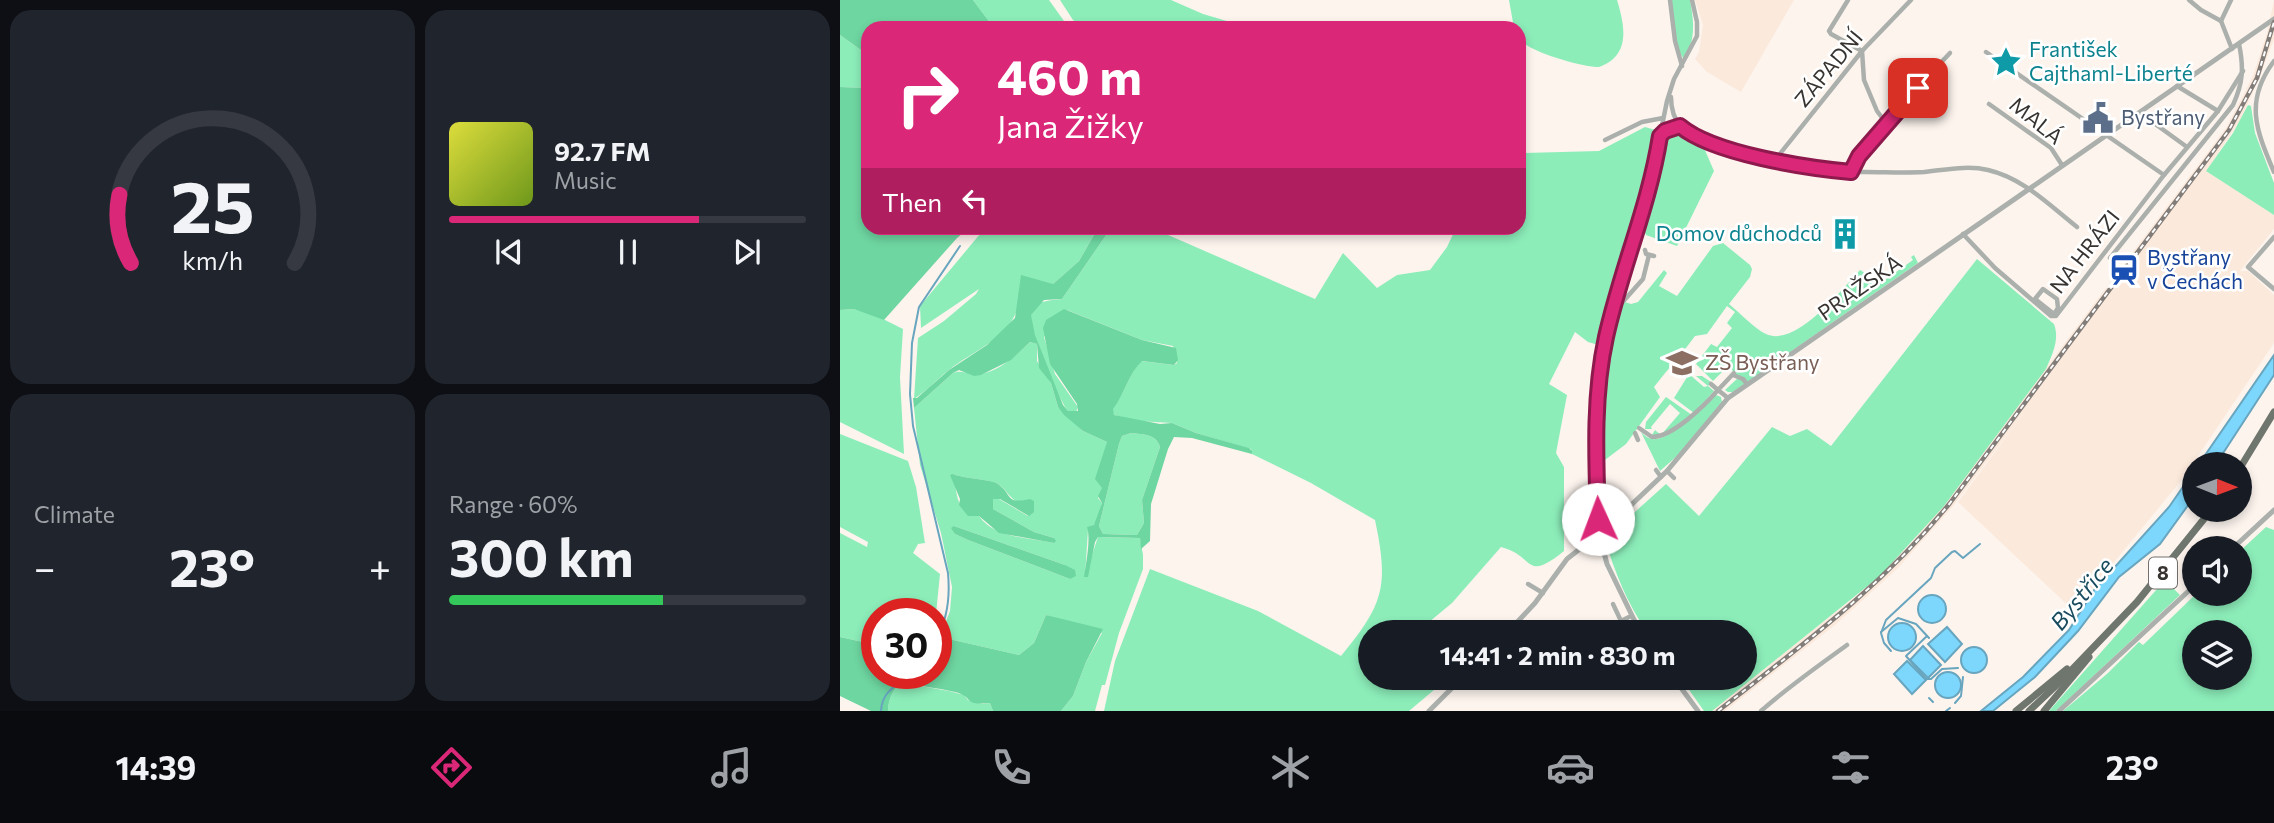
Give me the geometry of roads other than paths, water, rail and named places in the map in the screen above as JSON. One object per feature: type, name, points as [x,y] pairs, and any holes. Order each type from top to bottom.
[{"type":"main road","points":[[2250,452],[2274,412]]},
{"type":"main road","name":"8","points":[[2044,711],[2202,522]]},
{"type":"main road","points":[[2029,711],[2090,654]]},
{"type":"main road","points":[[2035,711],[2090,654]]},
{"type":"main road","name":"8","points":[[2016,711],[2090,654]]},
{"type":"street","points":[[1670,0],[1675,41],[1682,66]]},
{"type":"street","points":[[1633,620],[1606,564],[1599,534],[1599,393],[1603,352],[1614,305],[1647,199],[1671,88],[1698,30],[1692,0]]},
{"type":"street","points":[[1848,0],[1829,31],[1862,51],[1864,80],[1877,111],[1886,122]]},
{"type":"street","name":"ZÁPADNÍ","points":[[1775,160],[1862,51],[1911,0]]},
{"type":"street","points":[[2189,0],[2221,20],[2232,49]]},
{"type":"street","points":[[2221,20],[2231,0]]},
{"type":"street","name":"PRAŽSKÁ","points":[[1519,620],[1543,593],[1567,559],[1599,534],[1667,471],[1728,398],[2274,19]]},
{"type":"street","points":[[2110,258],[2233,105],[2242,87],[2244,71],[2239,44]]},
{"type":"street","points":[[1986,52],[2164,174]]},
{"type":"street","points":[[1851,172],[1854,162],[1886,122],[1950,53]]},
{"type":"street","points":[[2274,61],[2258,88],[2255,106],[2260,136],[2274,172]]},
{"type":"street","name":"NA HRÁZI","points":[[1963,234],[2017,289],[2051,316],[2057,312],[2164,174],[2218,111],[2244,71]]},
{"type":"street","points":[[2177,86],[2218,111]]},
{"type":"street","points":[[1671,88],[1672,110],[1680,126],[1719,146],[1817,169],[1851,172],[1922,172],[1979,168],[2015,180],[2077,228]]},
{"type":"street","name":"MALÁ","points":[[1989,104],[2051,148],[2062,165]]},
{"type":"street","points":[[2140,113],[2187,147]]},
{"type":"street","points":[[1605,140],[1642,122],[1663,118]]},
{"type":"street","points":[[1660,136],[1665,131],[1680,126]]},
{"type":"street","points":[[2274,237],[2248,267],[2274,289]]},
{"type":"street","points":[[1614,305],[1620,305],[1643,278],[1652,256],[1644,253],[1645,250]]},
{"type":"street","points":[[2043,289],[2057,299],[2057,312],[2054,314],[2035,299],[2043,289]]},
{"type":"street","points":[[1639,428],[1652,437],[1662,436],[1699,412],[1734,374],[1747,384]]},
{"type":"street","points":[[1711,384],[1728,398]]},
{"type":"street","points":[[1644,432],[1655,430]]},
{"type":"street","points":[[1635,433],[1638,440]]},
{"type":"street","points":[[1656,470],[1661,477]]},
{"type":"street","points":[[1667,471],[1674,478]]},
{"type":"street","points":[[2246,536],[2274,510]]},
{"type":"street","points":[[1528,584],[1543,593]]},
{"type":"street","points":[[2059,711],[2182,597]]},
{"type":"street","points":[[1613,604],[1619,620]]},
{"type":"street","points":[[1626,620],[1631,617]]},
{"type":"street","points":[[1761,711],[1799,679],[1847,645]]},
{"type":"street","points":[[1429,711],[1450,690]]},
{"type":"street","points":[[1683,690],[1698,711]]},
{"type":"water","points":[[2274,355],[2274,375],[2224,452],[2207,452]]},
{"type":"water","points":[[2182,488],[2182,514],[2160,544],[2119,577],[2078,631],[2035,677],[1993,711],[1981,711],[2023,677],[2069,630],[2094,590],[2169,507]]},
{"type":"water","points":[[1932,595],[1942,599],[1946,609],[1942,619],[1932,623],[1922,619],[1918,609],[1922,599]]},
{"type":"water","points":[[1902,623],[1912,627],[1916,637],[1912,647],[1902,651],[1892,647],[1888,637],[1892,627]]},
{"type":"water","points":[[1947,627],[1962,644],[1945,662],[1928,644]]},
{"type":"water","points":[[1923,646],[1941,665],[1928,678],[1910,660]]},
{"type":"water","points":[[1974,647],[1983,651],[1987,660],[1983,669],[1974,673],[1965,669],[1961,660],[1965,651]]},
{"type":"water","points":[[1907,661],[1926,680],[1912,694],[1894,674]]},
{"type":"water","points":[[1948,672],[1957,676],[1961,685],[1957,694],[1948,698],[1939,694],[1935,685],[1939,676]]},
{"type":"waterway","points":[[948,598],[948,573],[913,426],[910,394],[912,343],[919,307],[960,246]]},
{"type":"waterway","points":[[1891,651],[1884,643],[1881,633],[1886,620],[1931,578],[1935,568],[1952,552],[1955,551],[1963,558],[1980,544]]},
{"type":"waterway","points":[[1881,632],[1898,618],[1916,624],[1929,638]]},
{"type":"waterway","points":[[1927,636],[1906,656],[1926,679],[1931,679],[1942,669],[1958,668]]},
{"type":"waterway","points":[[1955,703],[1961,696],[1963,677]]},
{"type":"waterway","points":[[881,711],[884,699],[892,689]]},
{"type":"waterway","points":[[1929,698],[1933,702]]},
{"type":"waterway","points":[[1946,711],[1950,708]]},
{"type":"railway","points":[[1718,711],[1840,614],[1897,562],[1950,503],[2229,130],[2257,78],[2274,22]]},
{"type":"place","name":"František Cajthaml-Liberté","points":[[2006,62]]},
{"type":"place","name":"Bystřany","points":[[2098,118]]},
{"type":"place","name":"Domov důchodců","points":[[1845,234]]},
{"type":"place","name":"Bystřany v Čechách","points":[[2124,270]]},
{"type":"place","name":"ZŠ Bystřany","points":[[1682,363]]},
{"type":"water label","name":"Bystřice","points":[[2082,594]]}]
